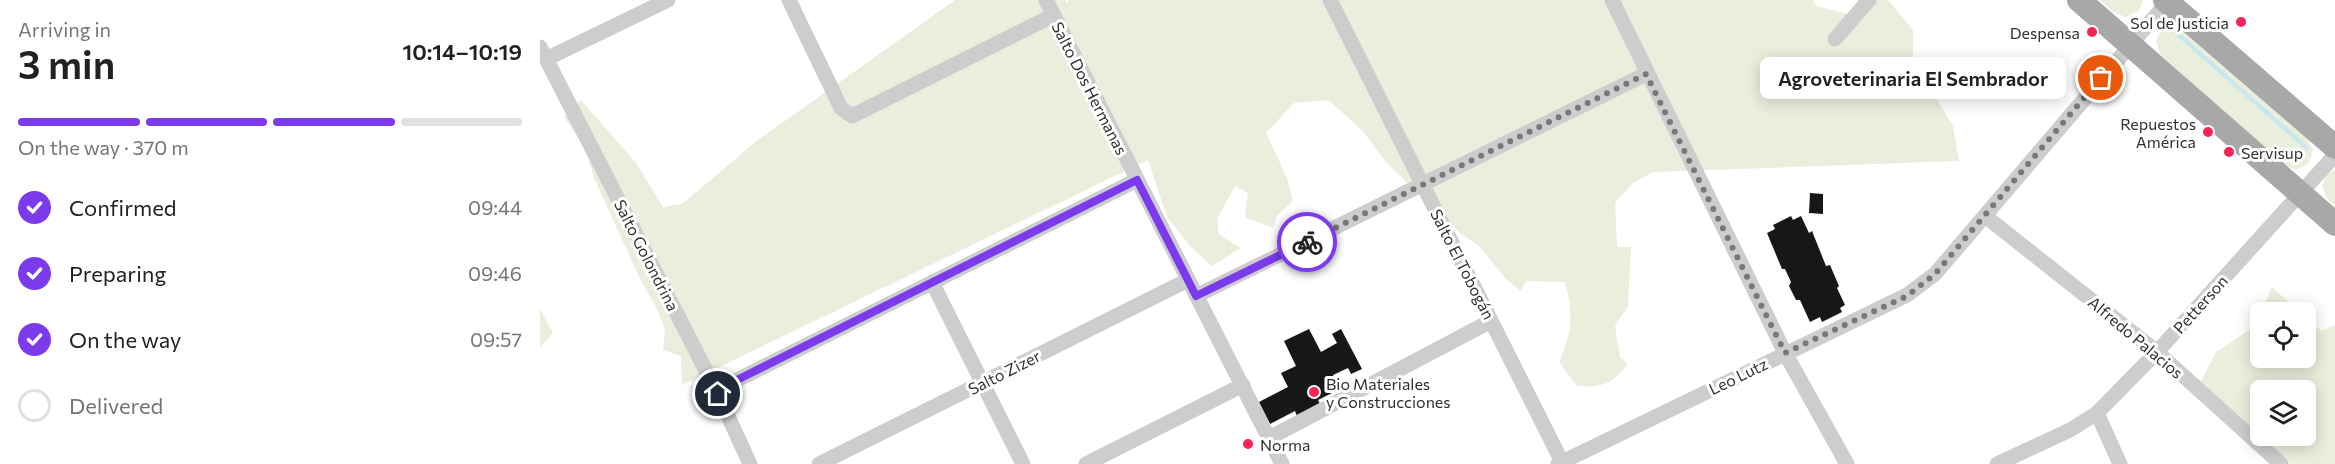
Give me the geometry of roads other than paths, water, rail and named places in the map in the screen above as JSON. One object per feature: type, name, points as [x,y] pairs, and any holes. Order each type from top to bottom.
[{"type":"main road","points":[[2079,0],[2335,224]]},
{"type":"main road","points":[[2167,1],[2335,147]]},
{"type":"street","points":[[543,53],[668,0]]},
{"type":"street","points":[[789,0],[841,108],[852,116],[1054,15]]},
{"type":"street","name":"Salto Dos Hermanas","points":[[1046,0],[1282,464]]},
{"type":"street","name":"Salto El Tobogán","points":[[1330,0],[1561,463]]},
{"type":"street","points":[[1612,0],[1646,74],[1785,353],[1848,464]]},
{"type":"street","points":[[1835,39],[1869,0]]},
{"type":"street","name":"Leo Lutz","points":[[1561,463],[1907,296],[1935,274],[2167,1]]},
{"type":"street","name":"Salto Golondrina","points":[[543,53],[718,394],[750,464]]},
{"type":"street","points":[[1196,296],[1646,74]]},
{"type":"street","name":"Petterson","points":[[1997,464],[2070,430],[2097,413],[2157,352],[2335,155]]},
{"type":"street","points":[[718,394],[729,384],[1137,180]]},
{"type":"street","name":"Alfredo Palacios","points":[[1985,216],[2157,352],[2281,464]]},
{"type":"street","name":"Salto Zizer","points":[[819,464],[1188,280]]},
{"type":"street","points":[[932,282],[1023,464]]},
{"type":"street","points":[[1269,438],[1491,321]]},
{"type":"street","points":[[1086,464],[1243,386]]},
{"type":"street","points":[[2097,413],[2120,464]]},
{"type":"waterway","points":[[2173,30],[2307,148]]},
{"type":"place","name":"Sol de Justicia","points":[[2241,22]]},
{"type":"place","name":"Despensa","points":[[2092,32]]},
{"type":"place","name":"Agroveterinaria El Sembrador","points":[[2101,78]]},
{"type":"place","name":"Repuestos América","points":[[2208,132]]},
{"type":"place","name":"Servisup","points":[[2229,152]]},
{"type":"place","name":"Bio Materiales y Construcciones","points":[[1314,392]]},
{"type":"place","name":"Norma","points":[[1248,444]]}]
